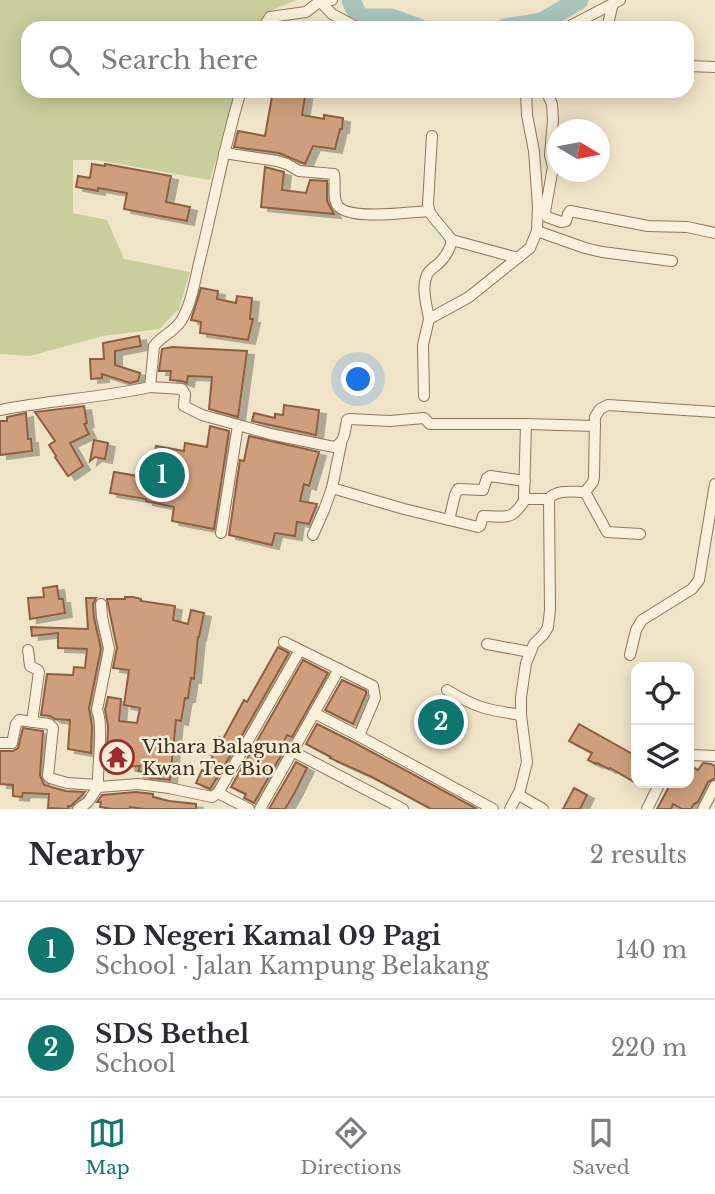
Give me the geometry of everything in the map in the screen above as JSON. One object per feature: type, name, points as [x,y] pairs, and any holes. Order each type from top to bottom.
[{"type":"street","points":[[267,21],[270,17],[306,12],[319,1],[332,0]]},
{"type":"street","points":[[319,1],[332,14],[345,21]]},
{"type":"street","points":[[579,21],[616,2]]},
{"type":"street","points":[[609,21],[616,2]]},
{"type":"street","points":[[694,66],[715,67]]},
{"type":"street","points":[[150,387],[154,346],[179,324],[189,303],[239,98]]},
{"type":"street","points":[[429,320],[469,297],[530,248],[537,231],[538,206],[526,98]]},
{"type":"street","points":[[550,98],[552,104],[550,155],[553,167],[545,212],[547,217],[566,221],[570,211],[648,226],[687,227],[715,233]]},
{"type":"street","points":[[432,136],[429,211],[452,240],[518,258]]},
{"type":"street","points":[[224,153],[276,161],[299,171],[334,174],[338,205],[349,213],[362,215],[429,211]]},
{"type":"street","points":[[537,231],[585,248],[672,261]]},
{"type":"street","points":[[424,397],[423,345],[429,320],[424,286],[426,276],[447,254],[452,240]]},
{"type":"street","points":[[0,410],[150,387],[182,389],[186,408],[202,415],[270,434],[324,445],[341,444]]},
{"type":"street","points":[[585,492],[594,477],[595,417],[600,409],[608,405],[715,412]]},
{"type":"street","points":[[313,535],[332,488],[349,419],[390,421],[424,418],[430,424],[595,426]]},
{"type":"street","points":[[526,424],[526,498]]},
{"type":"street","points":[[220,533],[238,425]]},
{"type":"street","points":[[449,520],[458,489],[483,490],[490,475],[525,481]]},
{"type":"street","points":[[630,655],[636,630],[642,620],[692,589],[699,580],[715,484]]},
{"type":"street","points":[[332,488],[404,509],[480,526],[484,516],[508,517],[526,498]]},
{"type":"street","points":[[510,809],[519,795],[527,762],[521,715],[523,684],[530,652],[548,627],[549,499],[557,492],[585,492]]},
{"type":"street","points":[[585,492],[607,532],[640,534]]},
{"type":"street","points":[[526,498],[549,499]]},
{"type":"street","points":[[78,809],[88,803],[98,786],[100,716],[97,710],[109,649],[101,604]]},
{"type":"street","points":[[284,642],[373,686],[375,698],[359,736]]},
{"type":"street","points":[[487,644],[530,652]]},
{"type":"street","points":[[28,650],[30,666],[39,672],[32,722]]},
{"type":"street","points":[[0,743],[12,743],[19,720],[49,724],[53,728],[48,776],[50,778],[98,786],[138,784],[212,797],[218,793],[300,650]]},
{"type":"street","points":[[260,809],[340,669]]},
{"type":"street","points":[[447,690],[481,708],[521,715]]},
{"type":"street","points":[[314,713],[493,809]]},
{"type":"street","points":[[292,751],[403,809]]},
{"type":"street","points":[[694,755],[715,756]]},
{"type":"street","points":[[703,809],[715,786]]},
{"type":"street","points":[[647,809],[658,788]]},
{"type":"street","points":[[218,793],[249,809]]},
{"type":"street","points":[[519,795],[543,809]]},
{"type":"green space","points":[[0,0],[297,0],[265,13],[262,21],[21,21],[21,98],[234,98],[210,180],[96,160],[73,160],[73,213],[107,220],[124,259],[190,272],[179,309],[159,329],[103,336],[30,356],[0,354]]},
{"type":"building","points":[[272,98],[305,98],[302,115],[324,119],[324,115],[343,118],[335,149],[313,146],[305,164],[279,153],[234,147],[238,131],[265,136]]},
{"type":"building","points":[[92,164],[171,176],[166,202],[190,207],[187,221],[124,209],[127,193],[76,187],[78,176],[90,178]]},
{"type":"building","points":[[265,167],[284,172],[282,190],[306,193],[310,180],[327,181],[327,201],[334,214],[261,207]]},
{"type":"building","points":[[201,288],[218,291],[217,299],[236,303],[237,296],[252,298],[250,319],[253,319],[248,340],[200,333],[201,322],[191,320]]},
{"type":"building","points":[[139,336],[141,346],[115,351],[115,365],[140,373],[138,381],[130,383],[102,374],[102,378],[91,379],[90,359],[104,359],[103,343]]},
{"type":"building","points":[[172,347],[247,351],[238,417],[209,409],[212,377],[188,376],[187,383],[170,380],[171,371],[159,371],[162,349]]},
{"type":"building","points":[[284,405],[319,410],[316,435],[252,421],[254,413],[275,418],[275,414],[283,415]]},
{"type":"building","points":[[84,406],[87,423],[84,424],[89,434],[70,443],[83,466],[68,476],[49,445],[55,441],[35,412]]},
{"type":"building","points":[[26,413],[32,451],[0,455],[0,421]]},
{"type":"building","points":[[210,426],[229,431],[214,529],[172,521],[174,507],[110,493],[114,472],[150,478],[156,446],[184,451],[185,443],[207,447]]},
{"type":"building","points":[[249,436],[319,452],[309,486],[304,484],[300,501],[317,504],[309,524],[297,522],[295,536],[275,533],[272,545],[229,535],[240,460],[244,461]]},
{"type":"building","points":[[94,440],[108,443],[105,459],[95,457],[90,461]]},
{"type":"building","points":[[57,586],[65,613],[30,619],[28,598],[44,597],[43,588]]},
{"type":"building","points":[[125,597],[175,606],[173,620],[188,624],[191,610],[204,613],[198,637],[194,679],[191,678],[181,721],[176,720],[170,780],[143,777],[143,772],[138,771],[140,766],[128,767],[129,757],[107,755],[108,726],[105,710],[108,697],[121,699],[119,721],[137,723],[140,708],[124,705],[129,670],[113,668],[117,648],[107,599]]},
{"type":"building","points":[[86,598],[96,598],[93,604],[94,618],[101,649],[89,708],[92,727],[91,753],[68,749],[70,720],[41,715],[47,674],[73,675],[74,667],[85,668],[87,649],[58,648],[58,633],[32,636],[31,627],[88,629]]},
{"type":"building","points":[[278,647],[289,653],[217,779],[210,789],[196,783],[213,756],[211,755],[219,737],[223,739]]},
{"type":"building","points":[[303,660],[328,673],[292,737],[287,735],[280,750],[283,752],[254,803],[244,798],[246,794],[231,787]]},
{"type":"building","points":[[342,680],[366,691],[353,724],[325,710]]},
{"type":"building","points":[[317,724],[477,809],[431,809],[330,758],[306,744]]},
{"type":"building","points":[[579,724],[631,753],[631,780],[588,760],[592,753],[569,741]]},
{"type":"building","points":[[23,728],[43,731],[40,775],[44,785],[66,791],[85,792],[68,806],[68,809],[48,808],[49,794],[23,793],[22,797],[13,796],[13,785],[0,784],[0,751],[13,751],[18,748]]},
{"type":"building","points":[[296,762],[307,768],[294,794],[285,809],[269,809]]},
{"type":"building","points":[[703,763],[711,764],[715,766],[715,778],[708,782],[698,802],[691,809],[682,809],[673,804],[671,809],[657,809],[668,788],[694,788],[694,768],[698,770]]},
{"type":"building","points":[[574,788],[587,795],[580,809],[563,809]]},
{"type":"building","points":[[136,792],[153,794],[153,797],[169,801],[196,804],[196,809],[112,809],[100,807],[101,802],[97,802],[102,795]]},
{"type":"waterway","points":[[351,0],[359,18],[391,18],[399,21]]},
{"type":"waterway","points":[[544,21],[579,0]]},
{"type":"place","name":"SD Negeri Kamal 09 Pagi","points":[[162,475]]},
{"type":"place","name":"SDS Bethel","points":[[441,722]]},
{"type":"place","name":"Vihara Balaguna Kwan Tee Bio","points":[[117,757]]}]
